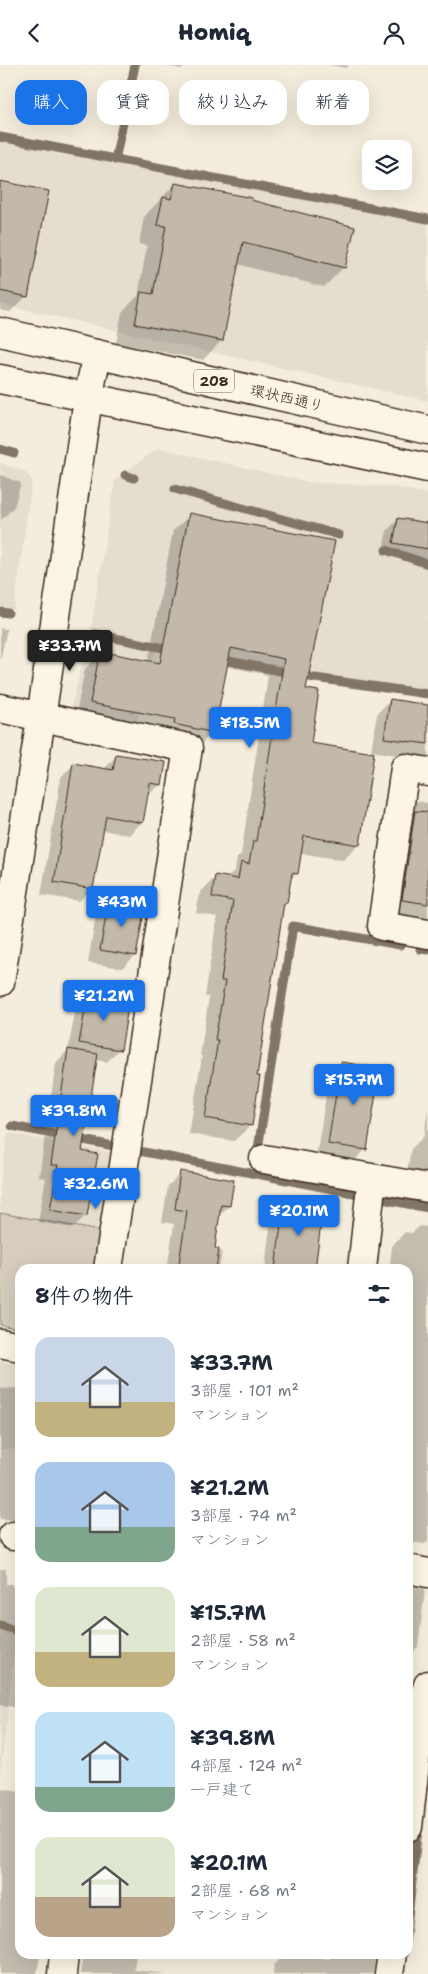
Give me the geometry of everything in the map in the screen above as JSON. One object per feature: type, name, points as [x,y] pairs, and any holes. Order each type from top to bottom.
[{"type":"main road","name":"環状西通り","points":[[0,332],[428,430]]},
{"type":"main road","points":[[0,982],[88,399],[97,354]]},
{"type":"main road","points":[[0,379],[88,399],[428,468]]},
{"type":"main road","points":[[0,708],[188,748],[109,1264]]},
{"type":"main road","points":[[428,772],[405,768],[382,926],[428,934]]},
{"type":"main road","points":[[264,1159],[428,1189]]},
{"type":"main road","points":[[363,1264],[371,1197]]},
{"type":"main road","points":[[0,1343],[15,1346]]},
{"type":"main road","points":[[413,1570],[428,1573]]},
{"type":"main road","points":[[413,1782],[421,1709],[428,1685]]},
{"type":"main road","points":[[62,1974],[64,1959]]},
{"type":"main road","points":[[389,1974],[391,1959]]},
{"type":"shaded area","points":[[0,140],[428,223],[428,401],[0,304]]},
{"type":"shaded area","points":[[158,448],[308,482],[395,487],[428,494],[428,690],[313,675],[91,629],[115,480]]},
{"type":"shaded area","points":[[0,463],[24,471],[32,480],[14,610],[0,607]]},
{"type":"shaded area","points":[[89,636],[156,649],[136,726],[70,711]]},
{"type":"shaded area","points":[[8,1133],[115,1153],[101,1231],[0,1213],[0,1185]]},
{"type":"shaded area","points":[[0,1213],[101,1231],[96,1264],[15,1264],[15,1328],[0,1325]]},
{"type":"shaded area","points":[[0,1361],[15,1364],[15,1449],[0,1449]]},
{"type":"shaded area","points":[[0,1630],[15,1635],[15,1644],[0,1776]]},
{"type":"shaded area","points":[[428,1706],[428,1776],[413,1909],[413,1828]]},
{"type":"building","points":[[0,181],[49,191],[28,297],[0,291]]},
{"type":"building","points":[[175,183],[252,198],[251,200],[355,227],[345,268],[243,242],[223,341],[135,324],[141,292],[153,294],[166,226],[157,225],[163,197],[171,199]]},
{"type":"building","points":[[189,513],[335,541],[306,689],[319,691],[311,743],[374,753],[360,845],[304,836],[298,874],[292,873],[287,903],[284,903],[257,1076],[260,1076],[252,1126],[205,1118],[218,1040],[215,1040],[225,981],[221,981],[233,901],[212,897],[215,875],[238,879],[241,862],[249,864],[253,841],[256,841],[284,659],[231,648],[214,733],[174,724],[175,719],[90,703],[100,651],[160,663]]},
{"type":"building","points":[[398,518],[428,523],[428,549],[393,543]]},
{"type":"building","points":[[390,699],[428,705],[428,744],[384,738]]},
{"type":"building","points":[[116,754],[166,762],[162,785],[150,783],[143,823],[106,816],[93,889],[54,882],[73,763],[113,770]]},
{"type":"building","points":[[415,811],[428,812],[428,904],[402,900]]},
{"type":"building","points":[[109,899],[145,906],[136,956],[100,950]]},
{"type":"building","points":[[88,994],[129,1001],[121,1050],[79,1043]]},
{"type":"building","points":[[68,1049],[98,1054],[82,1151],[98,1154],[87,1216],[50,1210],[58,1165],[51,1165]]},
{"type":"building","points":[[341,1062],[380,1068],[367,1150],[328,1144]]},
{"type":"building","points":[[180,1171],[234,1180],[230,1206],[221,1205],[215,1248],[219,1249],[217,1264],[179,1264],[187,1211],[175,1209]]},
{"type":"building","points":[[284,1203],[323,1208],[316,1264],[276,1264]]},
{"type":"waterway","points":[[115,160],[135,65]]},
{"type":"waterway","points":[[0,137],[428,219]]},
{"type":"waterway","points":[[0,449],[14,453]]},
{"type":"waterway","points":[[125,475],[134,478]]},
{"type":"waterway","points":[[175,489],[339,535]]},
{"type":"waterway","points":[[386,550],[428,564]]},
{"type":"waterway","points":[[0,612],[8,613]]},
{"type":"waterway","points":[[95,634],[174,650]]},
{"type":"waterway","points":[[219,659],[315,678],[428,694]]},
{"type":"waterway","points":[[258,1149],[293,926],[400,945]]},
{"type":"waterway","points":[[420,949],[428,950]]},
{"type":"waterway","points":[[12,1126],[428,1208]]},
{"type":"waterway","points":[[0,1625],[15,1630]]},
{"type":"waterway","points":[[413,1865],[417,1827]]}]
